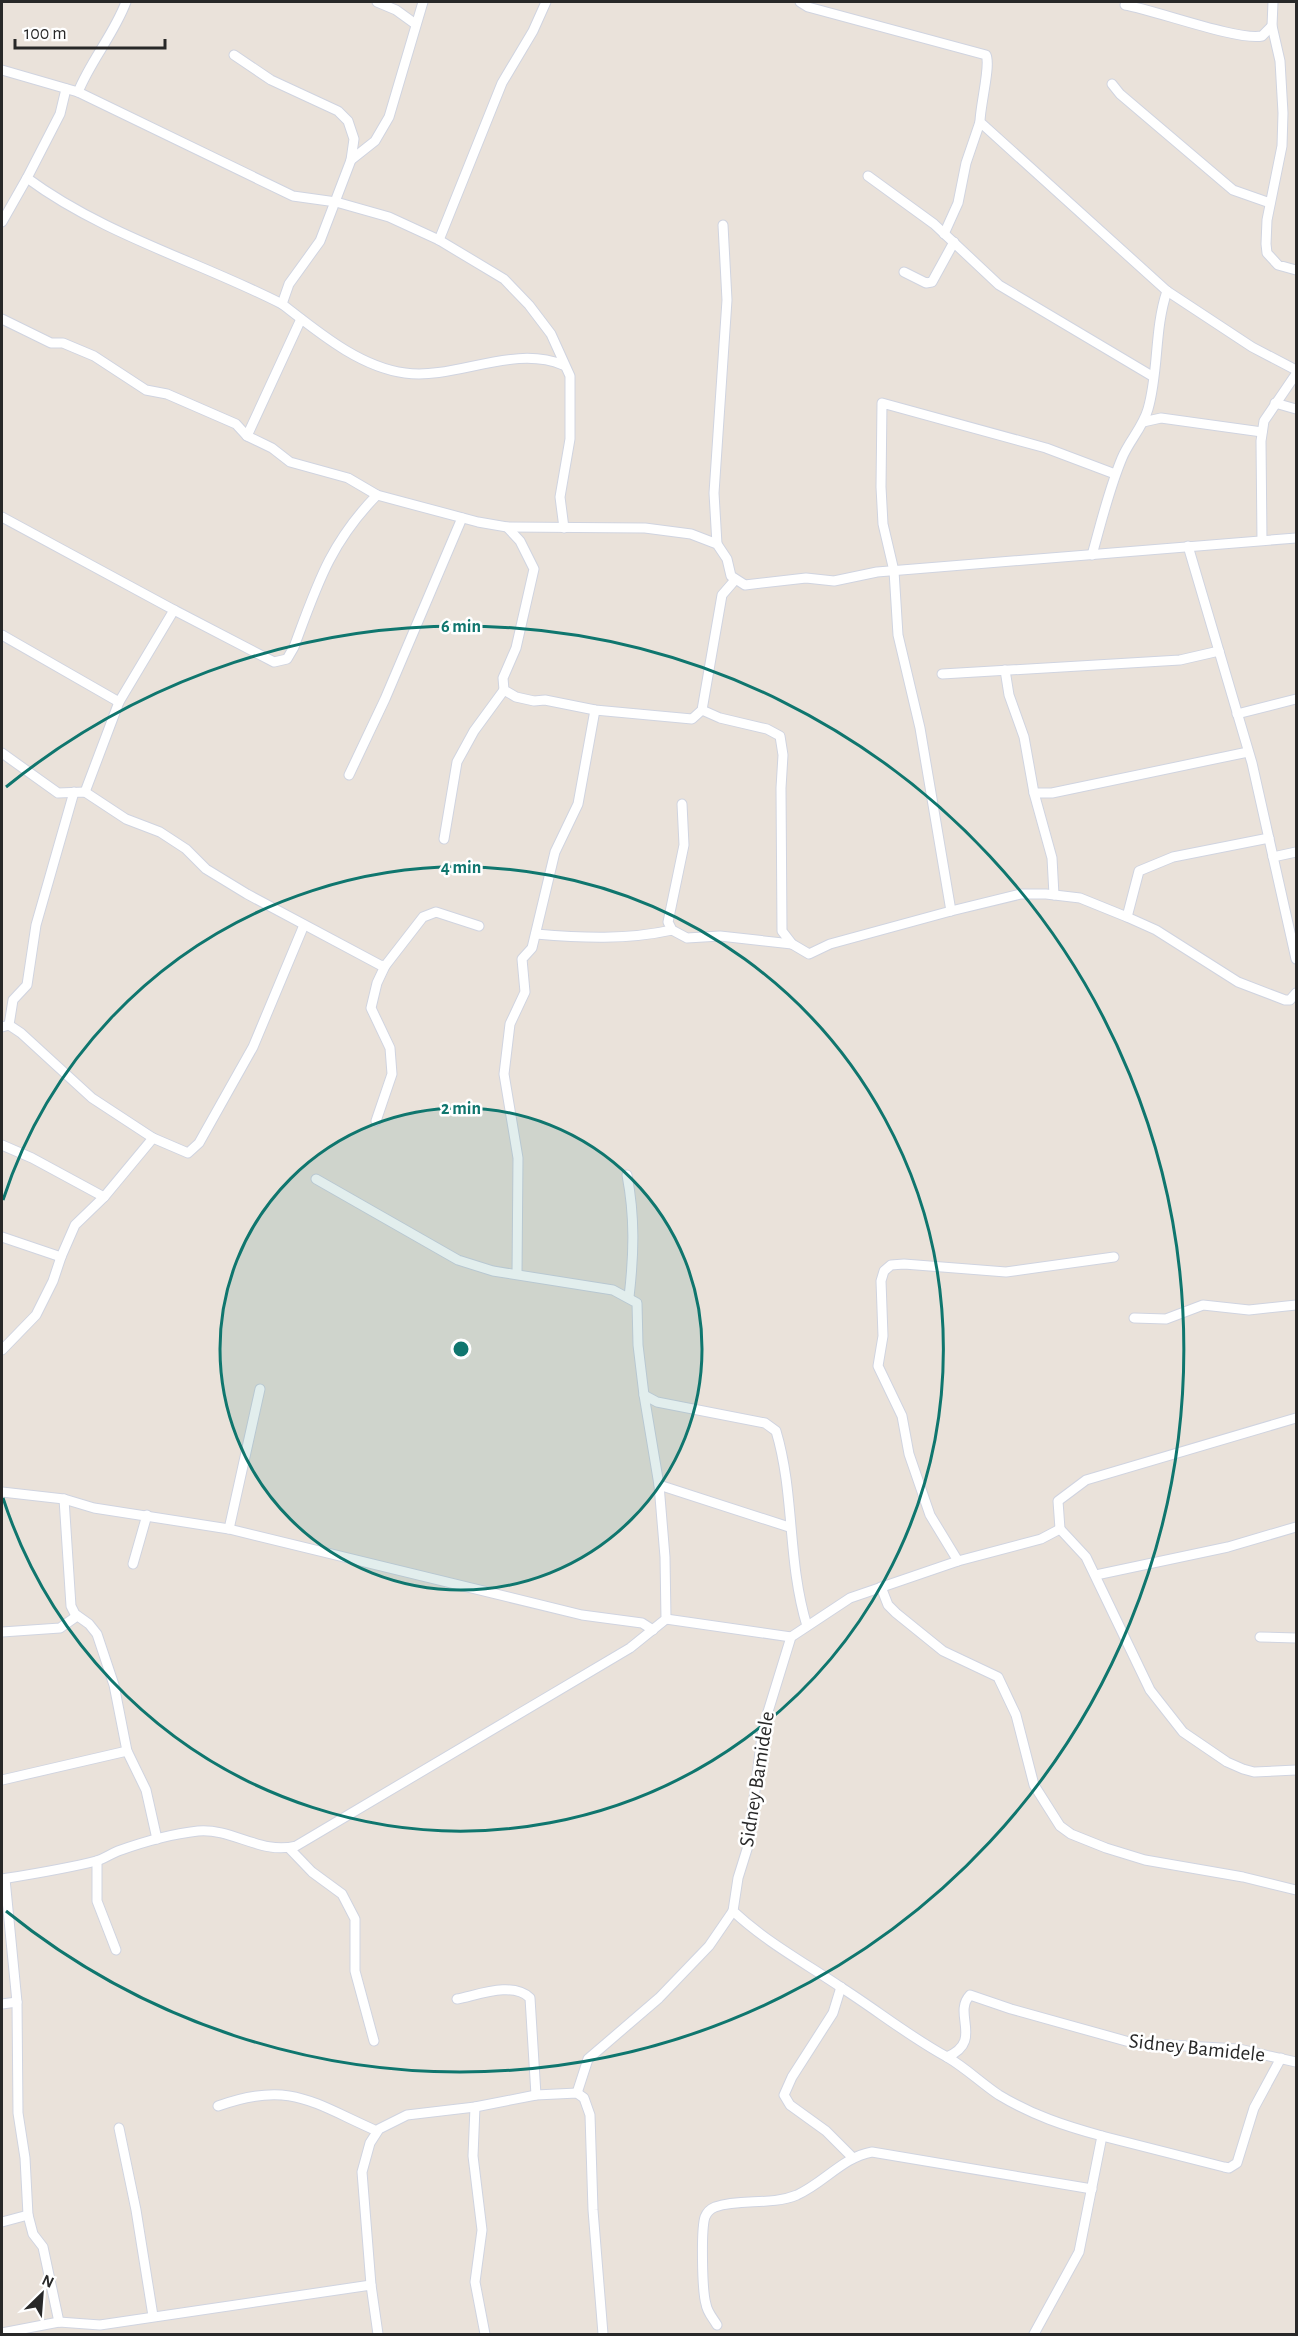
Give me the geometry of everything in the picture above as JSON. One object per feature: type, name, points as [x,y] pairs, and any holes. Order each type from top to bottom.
[{"type":"street","points":[[78,92],[87,71],[126,2]]},
{"type":"street","points":[[376,2],[396,10],[414,23]]},
{"type":"street","points":[[351,160],[375,141],[389,117],[414,23],[423,2]]},
{"type":"street","points":[[439,240],[502,83],[533,31],[546,2]]},
{"type":"street","points":[[800,2],[808,7],[986,55],[989,62],[981,100],[980,122],[966,164],[958,203],[944,234]]},
{"type":"street","points":[[1274,2],[1272,26],[1280,61],[1283,113],[1282,146],[1266,220],[1267,253],[1278,265],[1296,270]]},
{"type":"street","points":[[1125,5],[1155,10],[1244,36],[1263,36],[1275,42]]},
{"type":"street","points":[[1263,36],[1272,26]]},
{"type":"street","points":[[234,55],[271,80],[338,111],[348,121],[354,139],[351,160],[320,241],[289,284],[282,304]]},
{"type":"street","points":[[2,70],[78,92],[293,196],[336,202],[389,217],[439,240],[504,279],[529,305],[551,334],[563,365],[570,376],[572,401],[570,439],[560,497],[564,528]]},
{"type":"street","points":[[1112,84],[1120,94],[1233,190],[1270,203]]},
{"type":"street","points":[[2,222],[60,114],[66,89]]},
{"type":"street","points":[[980,122],[1167,291],[1296,372],[1264,421],[1262,432],[1262,540]]},
{"type":"street","points":[[868,176],[944,234],[999,285],[1152,376]]},
{"type":"street","points":[[27,178],[45,192],[140,241],[209,273],[232,278],[282,304],[344,349],[403,373],[426,373],[517,360],[546,359],[563,365]]},
{"type":"street","points":[[717,544],[714,493],[727,300],[723,225]]},
{"type":"street","points":[[903,272],[929,284],[954,243]]},
{"type":"street","points":[[1092,555],[1115,474],[1130,440],[1143,423],[1149,407],[1157,330],[1167,291]]},
{"type":"street","points":[[2,319],[51,343],[63,343],[94,356],[141,387],[167,394],[236,424],[247,436],[258,439],[285,459],[300,466],[348,478],[377,495],[462,518],[507,527],[645,528],[691,534],[717,544],[723,551],[735,580],[745,585],[806,578],[834,581],[894,571],[1296,538]]},
{"type":"street","points":[[247,436],[301,319]]},
{"type":"street","points":[[1278,400],[1285,407],[1296,410]]},
{"type":"street","points":[[951,911],[920,728],[898,635],[894,571],[883,524],[882,403],[1046,448],[1115,474]]},
{"type":"street","points":[[1149,407],[1161,418]]},
{"type":"street","points":[[1143,423],[1161,418],[1262,432]]},
{"type":"street","points":[[2,517],[274,662],[287,659],[294,647],[324,566],[352,524],[377,495]]},
{"type":"street","points":[[349,775],[385,699],[462,518]]},
{"type":"street","points":[[444,839],[457,762],[474,731],[504,690],[503,678],[516,648],[534,569],[520,541],[507,527]]},
{"type":"street","points":[[520,541],[526,527]]},
{"type":"street","points":[[1188,546],[1248,752],[1296,959]]},
{"type":"street","points":[[504,690],[516,697],[534,701],[545,700],[595,710],[688,720],[702,710],[720,606],[725,589],[735,580]]},
{"type":"street","points":[[86,792],[119,702],[174,610]]},
{"type":"street","points":[[2,635],[119,702]]},
{"type":"street","points":[[942,674],[1180,660],[1219,651]]},
{"type":"street","points":[[1005,670],[1010,695],[1024,737],[1035,793],[1052,858],[1054,895]]},
{"type":"street","points":[[1237,714],[1296,699]]},
{"type":"street","points":[[517,1274],[518,1158],[504,1074],[510,1024],[525,992],[522,959],[532,948],[555,852],[578,804],[595,710]]},
{"type":"street","points":[[702,710],[726,720],[775,732],[782,738],[782,931],[792,944],[809,954],[831,944],[1021,894],[1054,895],[1080,898],[1127,917],[1156,930],[1238,982],[1294,999]]},
{"type":"street","points":[[1035,793],[1052,793],[1248,752]]},
{"type":"street","points":[[2,753],[58,793],[86,792],[126,819],[160,832],[186,849],[206,869],[304,925],[385,966]]},
{"type":"street","points":[[74,792],[36,925],[27,985],[13,1000],[5,1026],[92,1098],[153,1138],[188,1153],[199,1143],[253,1047],[304,925]]},
{"type":"street","points":[[682,804],[684,845],[668,922],[672,930],[687,938],[720,936],[792,944]]},
{"type":"street","points":[[1127,917],[1138,871],[1173,857],[1269,838]]},
{"type":"street","points":[[1273,857],[1296,852]]},
{"type":"street","points":[[376,1121],[392,1074],[390,1048],[371,1008],[376,983],[385,966],[423,918],[436,912],[479,926]]},
{"type":"street","points":[[536,934],[580,938],[642,937],[672,930]]},
{"type":"street","points":[[2,1350],[36,1315],[53,1281],[60,1257],[75,1225],[104,1197],[153,1138]]},
{"type":"street","points":[[2,1145],[33,1158],[104,1197]]},
{"type":"street","points":[[627,1175],[634,1209],[634,1251],[629,1296]]},
{"type":"street","points":[[316,1179],[376,1211],[450,1256],[493,1271],[613,1290],[629,1296],[637,1303],[639,1311],[638,1345],[644,1395],[659,1485],[665,1557],[666,1619]]},
{"type":"street","points":[[2,1237],[60,1257]]},
{"type":"street","points":[[958,1561],[930,1515],[909,1454],[900,1408],[878,1366],[884,1336],[881,1281],[884,1271],[891,1264],[904,1264],[1006,1272],[1114,1257]]},
{"type":"street","points":[[1134,1318],[1166,1319],[1203,1305],[1249,1310],[1296,1305]]},
{"type":"street","points":[[229,1529],[260,1389]]},
{"type":"street","points":[[644,1395],[657,1402],[769,1424],[776,1431],[793,1571],[807,1626]]},
{"type":"street","points":[[646,1411],[657,1402]]},
{"type":"street","points":[[1296,1418],[1086,1480],[1058,1501],[1060,1529],[1086,1557],[1150,1690],[1183,1732],[1227,1762],[1243,1769],[1254,1772],[1296,1770]]},
{"type":"street","points":[[659,1485],[789,1527]]},
{"type":"street","points":[[2,1492],[64,1499],[93,1508],[229,1529],[582,1615],[642,1623],[653,1630]]},
{"type":"street","points":[[64,1499],[71,1606],[77,1616],[89,1624],[97,1634],[114,1685],[127,1751],[146,1790],[157,1839]]},
{"type":"street","points":[[133,1564],[147,1515]]},
{"type":"street","points":[[1096,1575],[1228,1546],[1296,1527]]},
{"type":"street","points":[[59,2322],[43,2247],[33,2234],[28,2215],[25,2158],[18,2113],[17,2002],[3,1879],[32,1876],[97,1861],[157,1839],[208,1831],[230,1835],[265,1848],[289,1848],[533,1707],[630,1648],[666,1619],[791,1637],[850,1598],[958,1561],[1041,1539],[1060,1529]]},
{"type":"street","points":[[881,1587],[888,1605],[943,1651],[998,1677],[1016,1715],[1034,1785],[1060,1826],[1097,1845],[1145,1860],[1243,1877],[1296,1890]]},
{"type":"street","points":[[2,1632],[60,1628],[77,1616]]},
{"type":"street","name":"Sidney Bamidele","points":[[733,1911],[738,1878],[748,1846],[763,1728],[791,1637]]},
{"type":"street","points":[[1260,1637],[1296,1638]]},
{"type":"street","points":[[2,1780],[127,1751]]},
{"type":"street","points":[[289,1848],[312,1872],[342,1894],[355,1919],[355,1971],[374,2041]]},
{"type":"street","points":[[97,1861],[98,1901],[116,1950]]},
{"type":"street","points":[[576,2093],[588,2059],[659,1998],[709,1946],[733,1911],[782,1952],[841,1988],[916,2040],[969,2070],[996,2092],[1041,2117],[1102,2136],[1224,2167],[1233,2166],[1237,2163],[1254,2108],[1281,2058]]},
{"type":"street","points":[[841,1988],[833,2013],[792,2077],[784,2095],[790,2104],[826,2131],[853,2158]]},
{"type":"street","points":[[457,1999],[512,1990],[522,1992],[530,1998],[536,2095]]},
{"type":"street","name":"Sidney Bamidele","points":[[946,2057],[958,2052],[964,2045],[966,2002],[970,1995],[1011,2009],[1133,2043],[1239,2049],[1296,2062]]},
{"type":"street","points":[[2,2004],[17,2002]]},
{"type":"street","points":[[218,2106],[250,2096],[282,2093],[309,2100],[377,2132]]},
{"type":"street","points":[[378,2334],[371,2285],[362,2172],[377,2132],[407,2115],[475,2107],[536,2095],[576,2093],[584,2098],[590,2115],[592,2210],[603,2334]]},
{"type":"street","points":[[475,2107],[473,2156],[482,2230],[475,2282],[485,2334]]},
{"type":"street","points":[[118,2128],[136,2210],[153,2316]]},
{"type":"street","points":[[1034,2334],[1079,2253],[1102,2136]]},
{"type":"street","points":[[717,2325],[705,2304],[703,2251],[707,2212],[715,2207],[769,2203],[795,2196],[818,2185],[853,2158],[872,2152],[1092,2189]]},
{"type":"street","points":[[2,2222],[28,2215]]},
{"type":"street","points":[[2,2333],[59,2322],[100,2325],[153,2316],[255,2304],[371,2285]]}]
